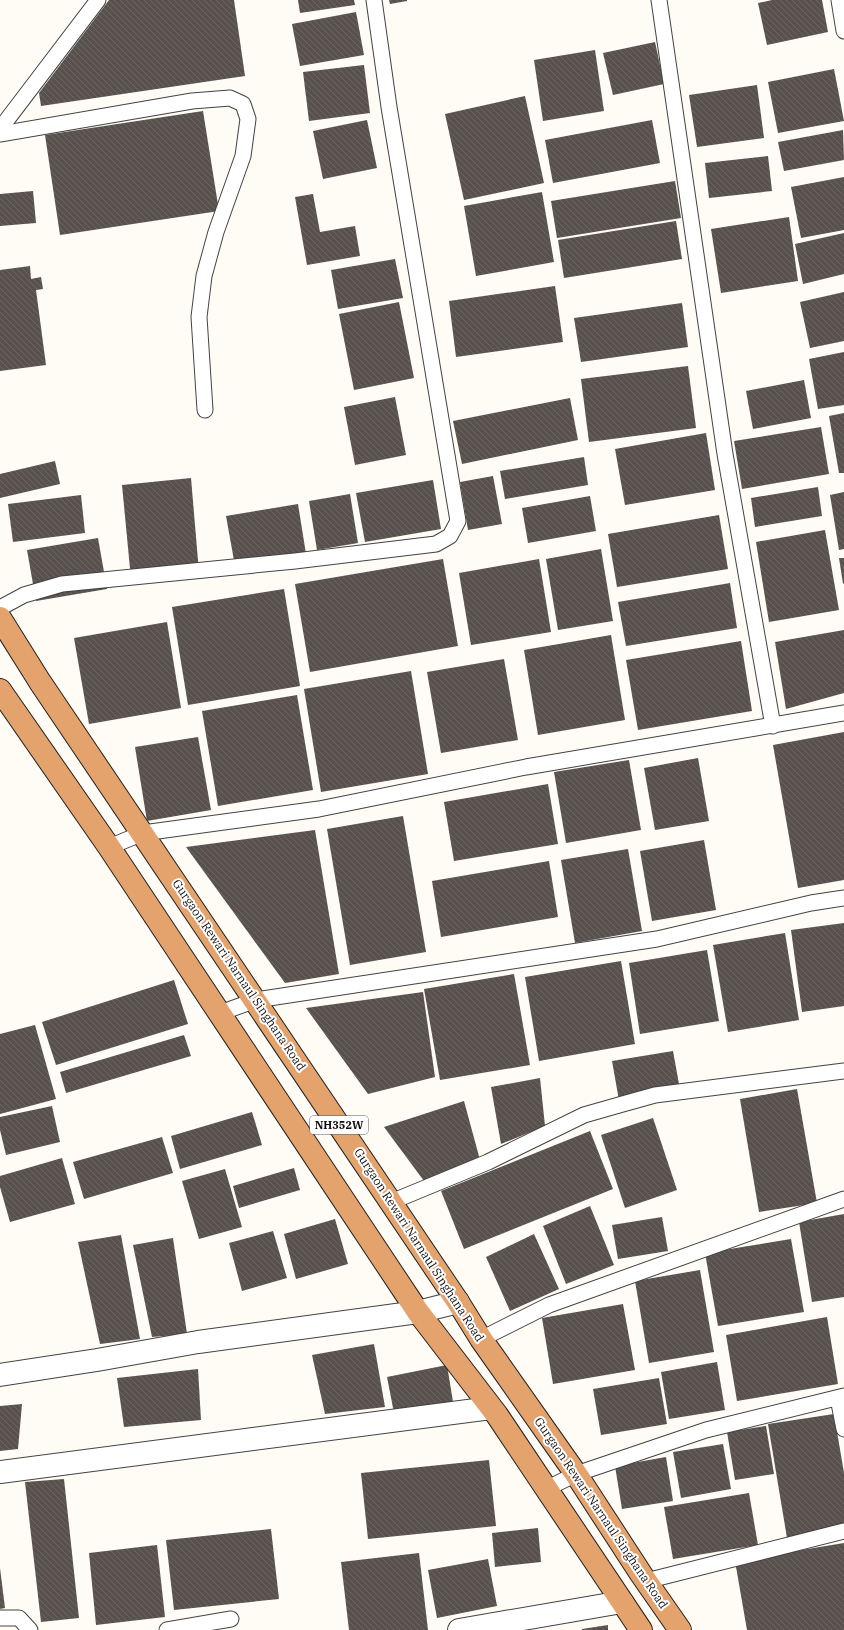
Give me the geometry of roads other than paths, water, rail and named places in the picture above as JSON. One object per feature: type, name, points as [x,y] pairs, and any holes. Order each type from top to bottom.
[{"type":"highway","name":"Gurgaon Rewari Narnaul Singhana Road","points":[[0,618],[40,682],[256,1000],[458,1302],[481,1339],[576,1474],[680,1630]]},
{"type":"highway","name":"NH352W","points":[[0,690],[109,847],[418,1312],[491,1408],[641,1630]]},
{"type":"street","points":[[0,1374],[97,1360],[198,1342],[418,1312],[458,1302]]},
{"type":"street","points":[[0,1472],[491,1408]]},
{"type":"street","points":[[459,1630],[622,1602]]},
{"type":"lane","points":[[0,129],[98,0]]},
{"type":"lane","points":[[0,608],[24,595],[62,584],[295,561],[436,544],[450,536],[458,521],[389,107],[374,0]]},
{"type":"lane","points":[[659,0],[725,454],[773,726]]},
{"type":"lane","points":[[839,0],[844,31]]},
{"type":"lane","points":[[0,134],[192,101],[230,98],[243,104],[248,119],[242,156],[216,232],[204,276],[199,317],[205,410]]},
{"type":"lane","points":[[109,847],[143,833],[319,809],[526,767],[844,713]]},
{"type":"lane","points":[[220,1013],[256,1000],[657,939],[811,903],[844,898]]},
{"type":"lane","points":[[391,1202],[488,1162],[584,1115],[655,1095],[844,1071]]},
{"type":"lane","points":[[481,1339],[549,1305],[844,1199]]},
{"type":"lane","points":[[546,1489],[576,1474],[706,1430],[841,1397],[844,1429]]},
{"type":"lane","points":[[646,1581],[844,1531]]},
{"type":"lane","points":[[0,1618],[19,1618],[30,1630]]},
{"type":"lane","points":[[167,1630],[231,1619]]}]
